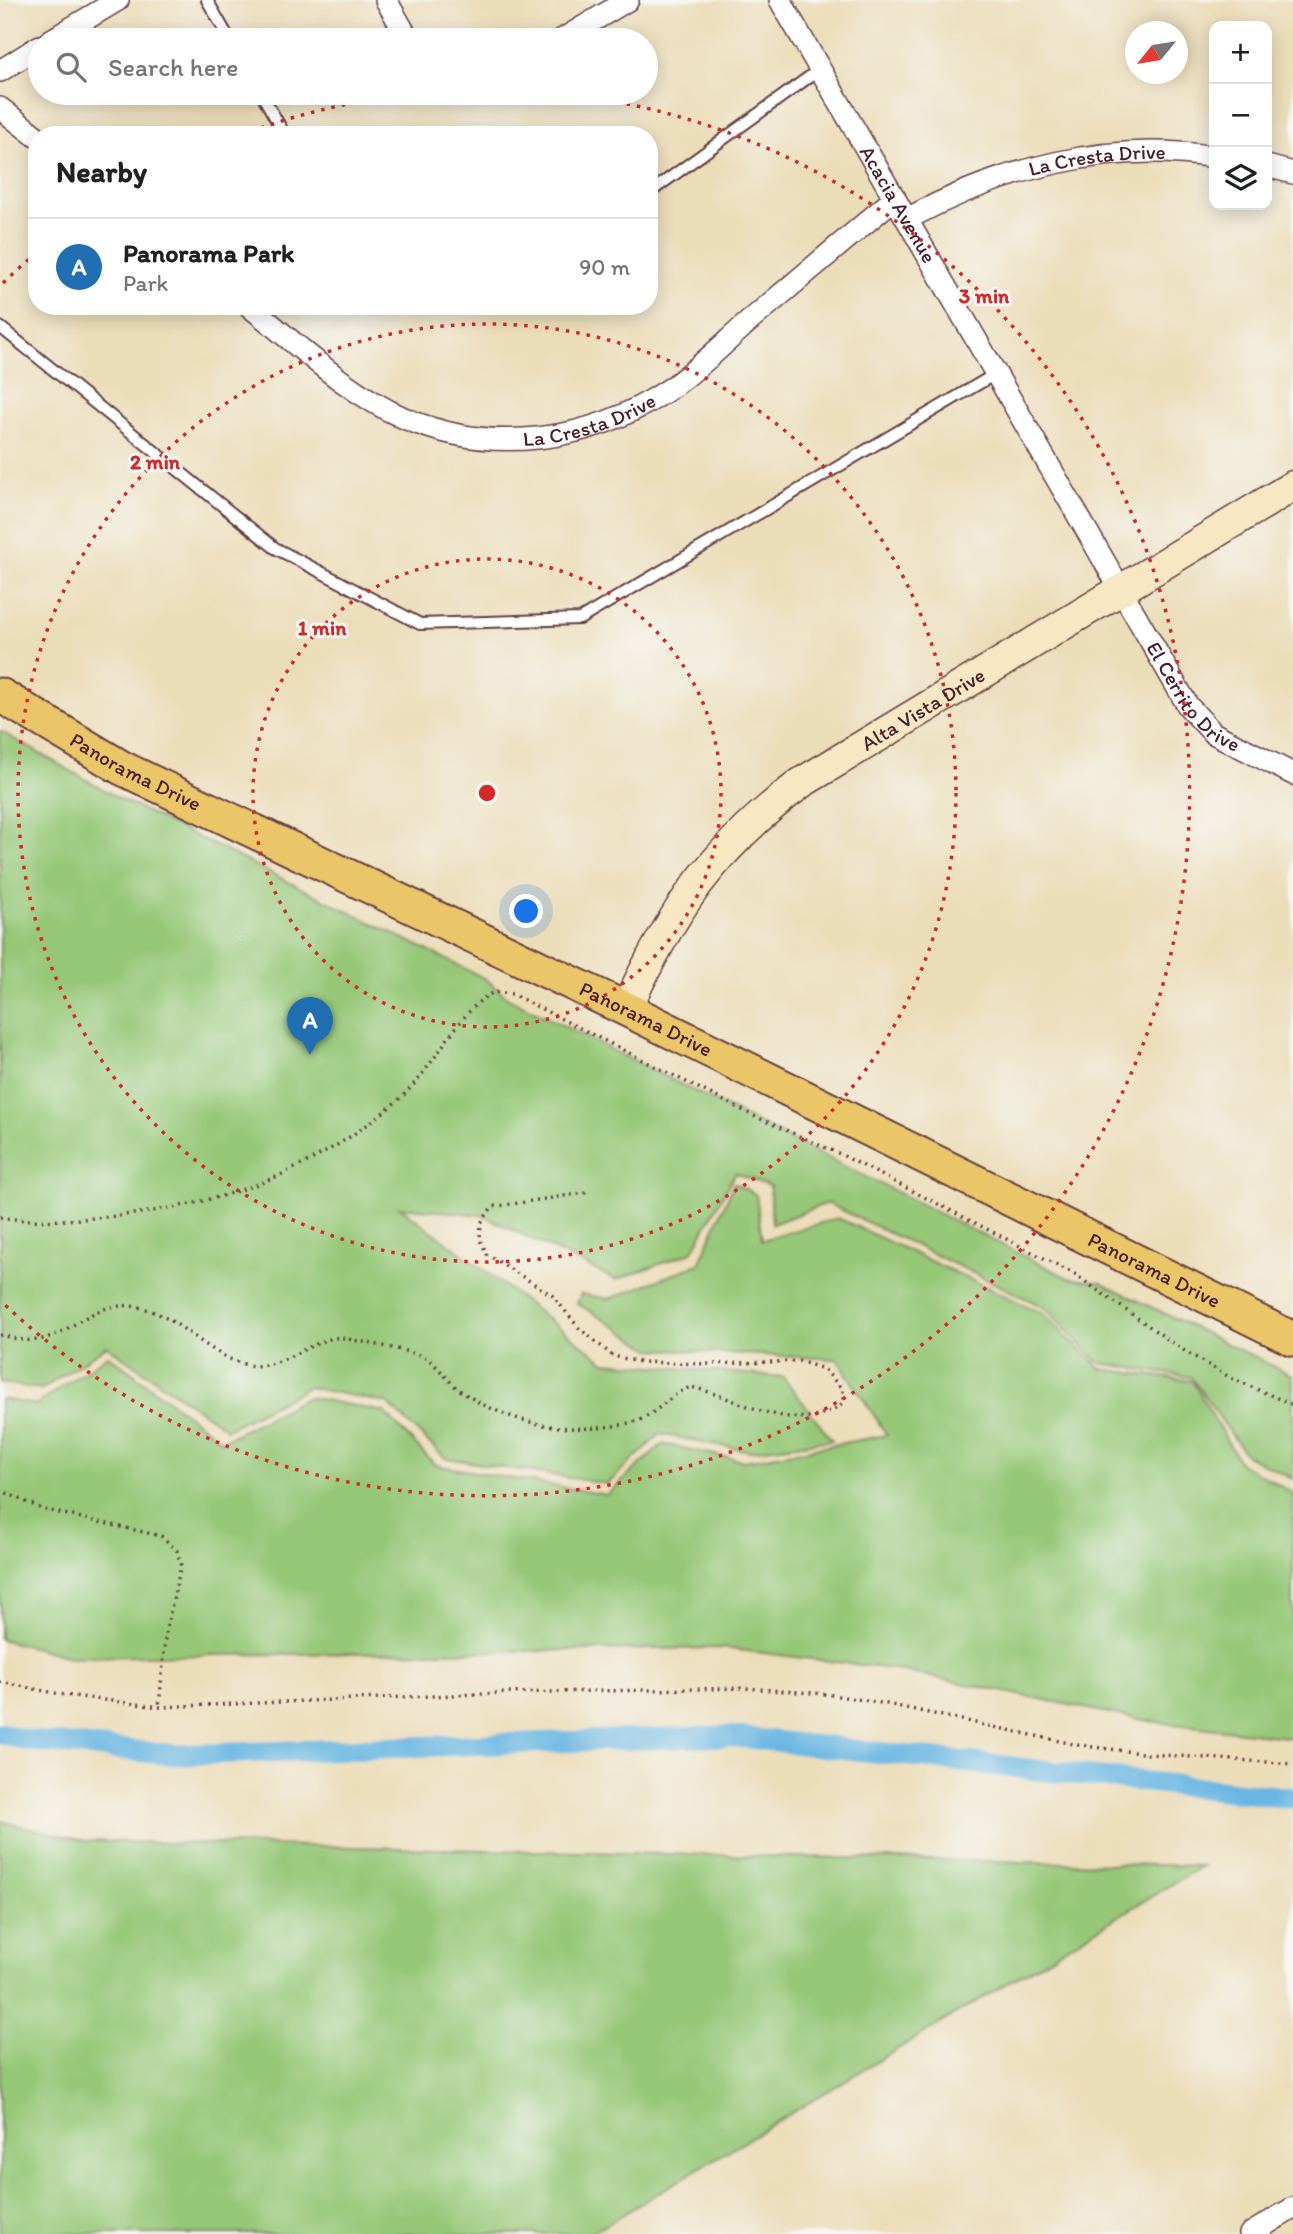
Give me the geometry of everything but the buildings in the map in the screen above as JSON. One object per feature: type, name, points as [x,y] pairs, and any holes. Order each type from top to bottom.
[{"type":"main road","name":"Panorama Drive","points":[[0,695],[122,768],[626,1009],[1293,1339]]},
{"type":"street","points":[[71,28],[118,0]]},
{"type":"street","points":[[386,0],[402,28]]},
{"type":"street","points":[[581,28],[628,0]]},
{"type":"street","name":"Acacia Avenue","points":[[780,0],[1122,589]]},
{"type":"street","points":[[0,71],[28,54]]},
{"type":"street","points":[[0,108],[28,130]]},
{"type":"street","name":"La Cresta Drive","points":[[907,219],[976,186],[1067,160],[1150,153],[1209,157]]},
{"type":"street","points":[[1272,167],[1293,173]]},
{"type":"street","name":"La Cresta Drive","points":[[261,315],[345,382],[404,418],[439,430],[476,438],[541,439],[578,432],[614,420],[671,388],[895,198]]},
{"type":"street","name":"Alta Vista Drive","points":[[626,1009],[677,910],[704,872],[764,811],[801,783],[1293,486]]},
{"type":"street","name":"El Cerrito Drive","points":[[1122,589],[1188,706],[1213,733],[1293,774]]},
{"type":"street","points":[[1250,2234],[1293,2208]]},
{"type":"lane","points":[[207,0],[223,28]]},
{"type":"lane","points":[[658,186],[820,69]]},
{"type":"lane","points":[[268,105],[280,126]]},
{"type":"lane","points":[[0,327],[275,548],[420,624],[580,619],[997,373]]},
{"type":"path","points":[[0,1217],[66,1220],[160,1212],[229,1196],[279,1177],[331,1151],[398,1101],[420,1079],[482,999],[495,992],[512,994],[754,1116],[840,1154],[1073,1273],[1183,1350],[1229,1377],[1293,1405]]},
{"type":"path","points":[[0,1335],[36,1340],[61,1331],[91,1311],[132,1306],[159,1315],[198,1337],[222,1356],[249,1366],[270,1365],[339,1337],[426,1358],[459,1390],[524,1423],[598,1429],[636,1422],[678,1391],[691,1387],[788,1419],[828,1414],[843,1403],[843,1390],[824,1369],[799,1361],[710,1364],[640,1362],[613,1356],[579,1328],[553,1296],[487,1254],[480,1240],[481,1223],[492,1207],[591,1192]]},
{"type":"path","points":[[0,1490],[42,1509],[160,1536],[177,1551],[181,1566],[166,1630],[159,1707]]},
{"type":"path","points":[[0,1682],[65,1695],[159,1707],[505,1693],[744,1688],[826,1694],[887,1703],[1078,1745],[1149,1754],[1293,1763]]},
{"type":"green space","points":[[0,731],[122,800],[486,979],[508,998],[1068,1278],[1102,1283],[1293,1376],[1293,1479],[1246,1455],[1191,1377],[1099,1363],[1044,1307],[827,1203],[772,1224],[770,1186],[735,1173],[692,1252],[616,1280],[482,1215],[400,1207],[605,1362],[783,1377],[832,1440],[750,1451],[660,1434],[608,1484],[445,1458],[387,1403],[308,1387],[227,1429],[107,1346],[42,1389],[0,1383]]},
{"type":"green space","points":[[734,1183],[756,1195],[762,1240],[838,1218],[1042,1313],[1101,1369],[1192,1381],[1240,1463],[1293,1493],[1293,1738],[1148,1721],[892,1669],[722,1648],[70,1657],[0,1639],[0,1399],[36,1405],[108,1355],[222,1441],[308,1397],[384,1412],[435,1465],[607,1495],[663,1444],[744,1461],[887,1435],[837,1359],[651,1349],[577,1303],[581,1294],[609,1299],[699,1264]]},
{"type":"green space","points":[[0,1821],[85,1841],[1202,1866],[590,2234],[0,2234]]},
{"type":"waterway","points":[[0,1733],[29,1741],[177,1755],[728,1736],[1293,1798]]},
{"type":"place","name":"Panorama Park","points":[[310,1055]]}]
